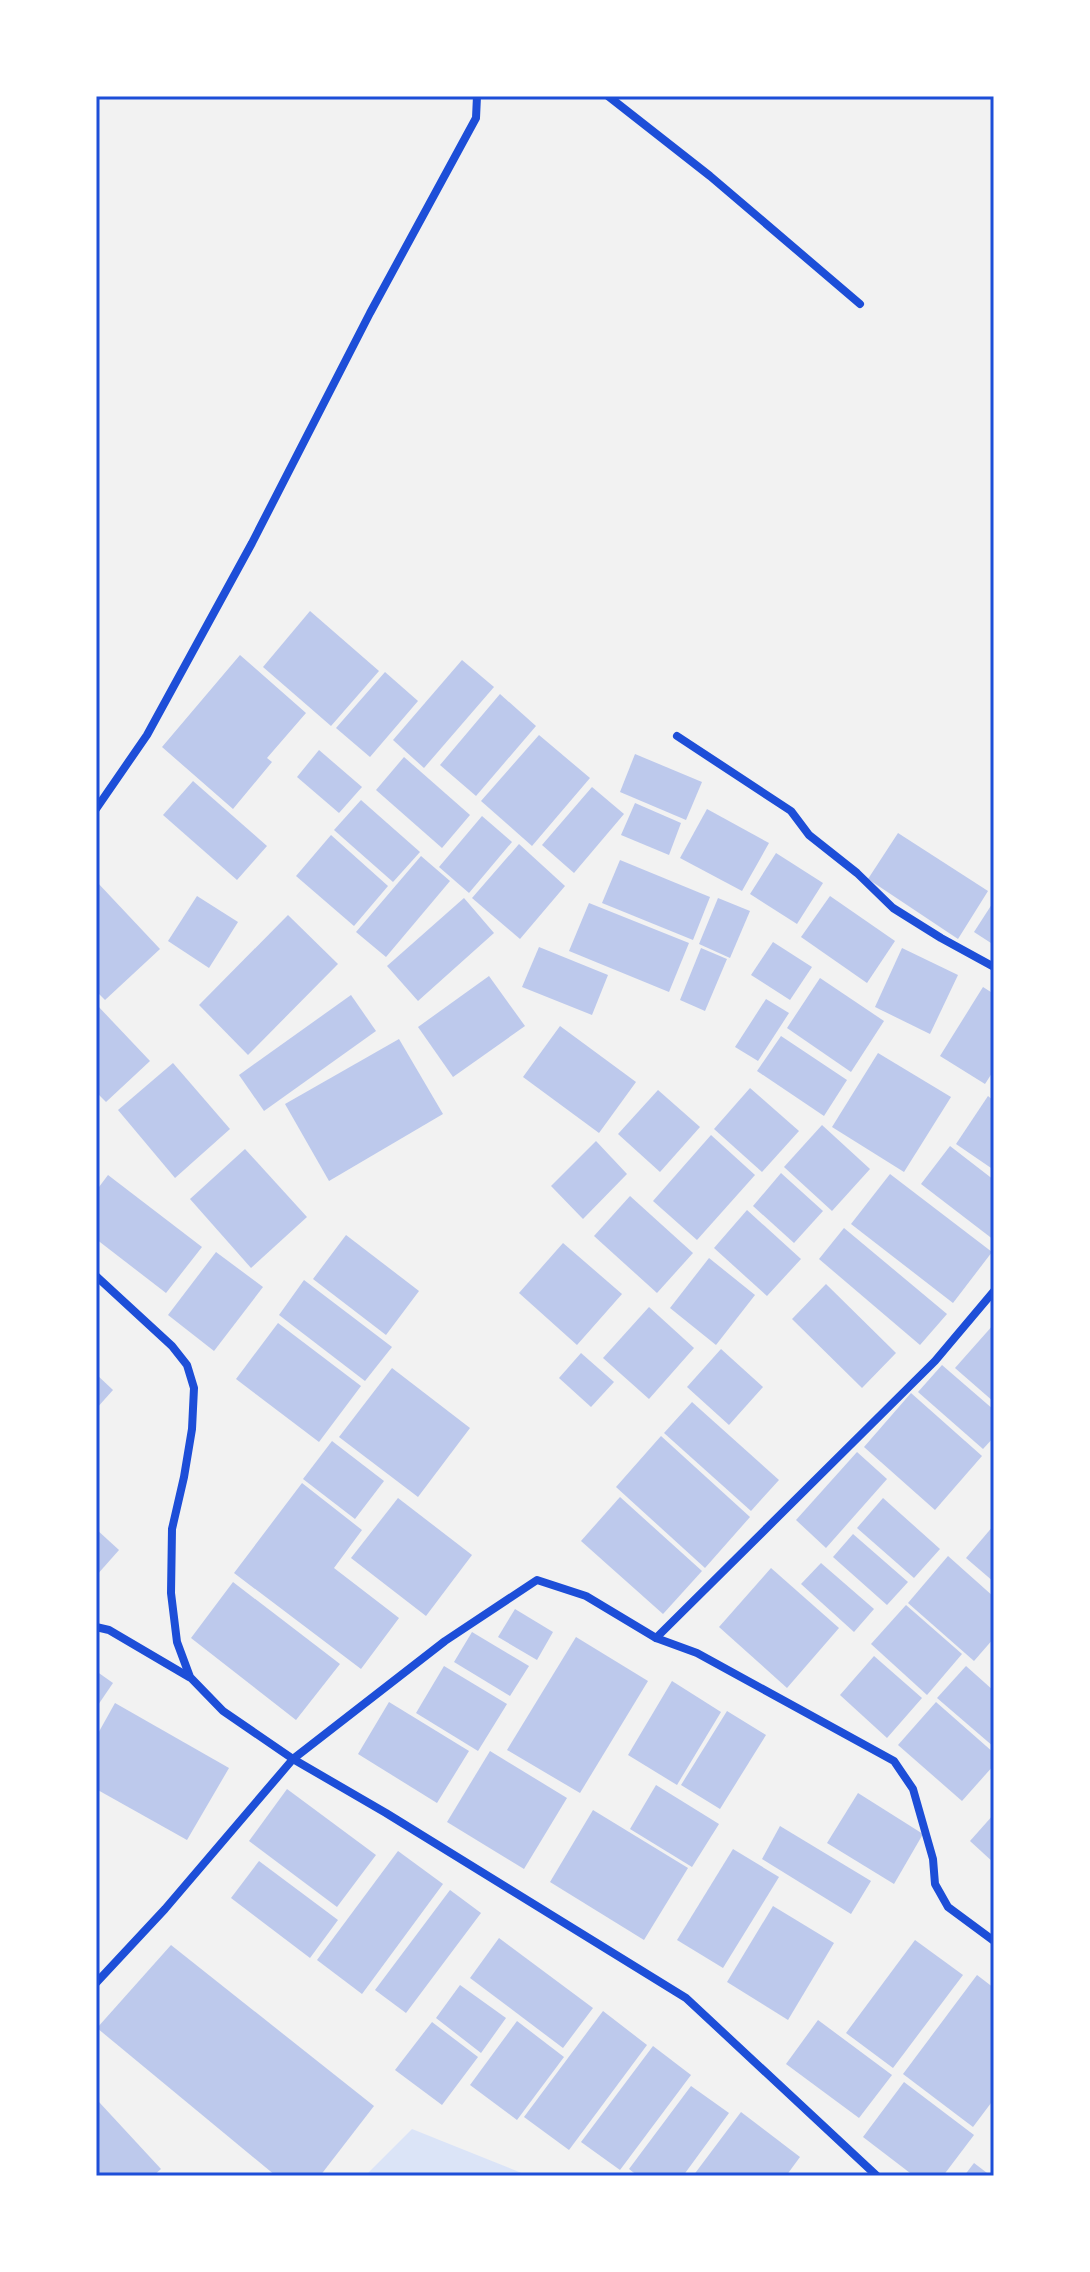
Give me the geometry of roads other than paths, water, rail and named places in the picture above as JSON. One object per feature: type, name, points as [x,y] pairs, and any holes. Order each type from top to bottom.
[{"type":"street","points":[[96,809],[147,735],[252,543],[370,313],[476,118],[477,96]]},
{"type":"street","points":[[608,96],[710,176],[860,304]]},
{"type":"street","points":[[677,736],[791,811],[809,835],[857,873],[893,908],[994,967]]},
{"type":"street","points":[[96,1276],[172,1346],[187,1365],[194,1388],[192,1429],[172,1529],[171,1561],[177,1642],[190,1677]]},
{"type":"street","points":[[656,1638],[935,1361],[994,1291]]},
{"type":"street","points":[[96,1983],[165,1909],[293,1759],[445,1641],[537,1580],[586,1596],[656,1638],[697,1653],[894,1761],[913,1789],[933,1859],[935,1884],[948,1907],[994,1941]]},
{"type":"street","points":[[96,1627],[109,1630],[190,1677],[223,1711],[293,1759],[686,1998],[877,2176]]}]
